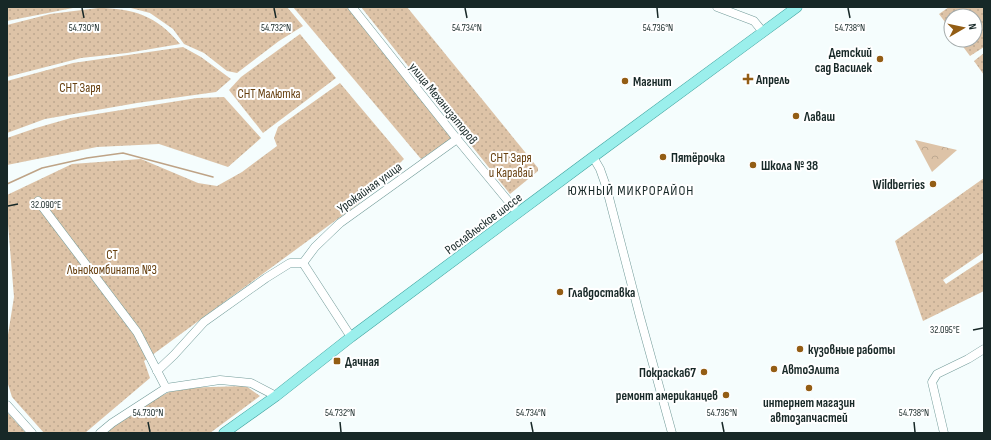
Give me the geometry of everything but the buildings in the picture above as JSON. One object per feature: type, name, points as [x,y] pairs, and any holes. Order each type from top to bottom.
[{"type":"main road","name":"Рославльское шоссе","points":[[224,433],[276,396],[593,157],[797,7]]},
{"type":"street","name":"улица Механизаторов","points":[[352,7],[518,213]]},
{"type":"street","points":[[717,7],[754,21],[763,32]]},
{"type":"street","name":"Урожайная улица","points":[[303,263],[315,246],[340,223],[457,139]]},
{"type":"street","points":[[593,157],[600,169],[606,186],[672,433]]},
{"type":"street","points":[[38,201],[137,332],[166,388]]},
{"type":"street","points":[[157,371],[174,356],[204,322],[266,278],[290,263],[303,263],[351,338]]},
{"type":"street","points":[[944,433],[932,382],[937,374],[968,359],[984,349]]},
{"type":"street","points":[[100,433],[112,423],[166,388],[220,380],[251,382],[276,396]]},
{"type":"street","points":[[7,405],[32,433]]},
{"type":"green space","points":[[7,7],[78,7],[7,21]]},
{"type":"green space","points":[[127,7],[287,7],[303,26],[279,41],[237,73],[227,71],[204,53],[184,44],[173,29],[150,13]]},
{"type":"green space","name":"СНТ Заря и Каравай","points":[[293,7],[353,7],[456,136],[421,159]]},
{"type":"green space","name":"СНТ Заря и Каравай","points":[[361,7],[407,7],[538,168],[538,171],[510,194]]},
{"type":"green space","points":[[984,7],[984,47],[983,8],[948,8]]},
{"type":"green space","name":"СНТ Заря","points":[[98,8],[111,8],[133,12],[144,16],[153,20],[171,34],[180,44],[127,53],[81,58],[7,77],[7,25],[50,14]]},
{"type":"green space","points":[[943,11],[943,19],[939,14]]},
{"type":"green space","name":"СНТ Малютка","points":[[300,34],[336,78],[263,133],[229,90],[241,77]]},
{"type":"green space","name":"СНТ Заря","points":[[183,47],[201,57],[231,79],[216,92],[137,103],[45,119],[7,133],[7,81],[73,63]]},
{"type":"green space","points":[[964,48],[982,48],[970,56]]},
{"type":"green space","points":[[984,53],[984,75],[974,61]]},
{"type":"green space","name":"СТ Льнокомбината №3","points":[[340,83],[404,159],[358,204],[144,361],[150,378],[85,433],[44,433],[12,397],[7,381],[7,341],[14,297],[7,195],[72,164],[141,159],[198,183],[217,186],[242,172],[277,146],[274,138],[278,127]]},
{"type":"green space","name":"СНТ Заря","points":[[224,97],[261,138],[228,167],[159,144],[97,147],[7,165],[7,138],[36,128],[71,118],[197,98]]},
{"type":"green space","points":[[915,140],[957,150],[932,172]]},
{"type":"green space","points":[[984,178],[984,252],[943,280],[946,284],[984,259],[984,291],[923,321],[895,241]]},
{"type":"green space","points":[[246,386],[260,396],[210,433],[104,433],[137,408],[177,388]]},
{"type":"green space","points":[[7,412],[26,433],[7,433]]},
{"type":"waterway","points":[[7,184],[42,168],[87,158],[123,153],[213,177]]},
{"type":"place","name":"Детский сад Василек","points":[[880,59]]},
{"type":"place","name":"Апрель","points":[[748,79]]},
{"type":"place","name":"Магнит","points":[[625,81]]},
{"type":"place","name":"Лаваш","points":[[796,116]]},
{"type":"place","name":"Пятёрочка","points":[[663,157]]},
{"type":"place","name":"Школа № 38","points":[[753,165]]},
{"type":"place","name":"Wildberries","points":[[933,184]]},
{"type":"place","name":"Главдоставка","points":[[560,292]]},
{"type":"place","name":"кузовные работы","points":[[800,349]]},
{"type":"place","name":"Дачная","points":[[337,361]]},
{"type":"place","name":"АвтоЭлита","points":[[774,369]]},
{"type":"place","name":"Покраска67","points":[[704,372]]},
{"type":"place","name":"интернет магазин автозапчастей","points":[[809,388]]},
{"type":"place","name":"ремонт американцев","points":[[726,395]]},
{"type":"district","name":"ЮЖНЫЙ МИКРОРАЙОН","points":[[631,190]]}]
